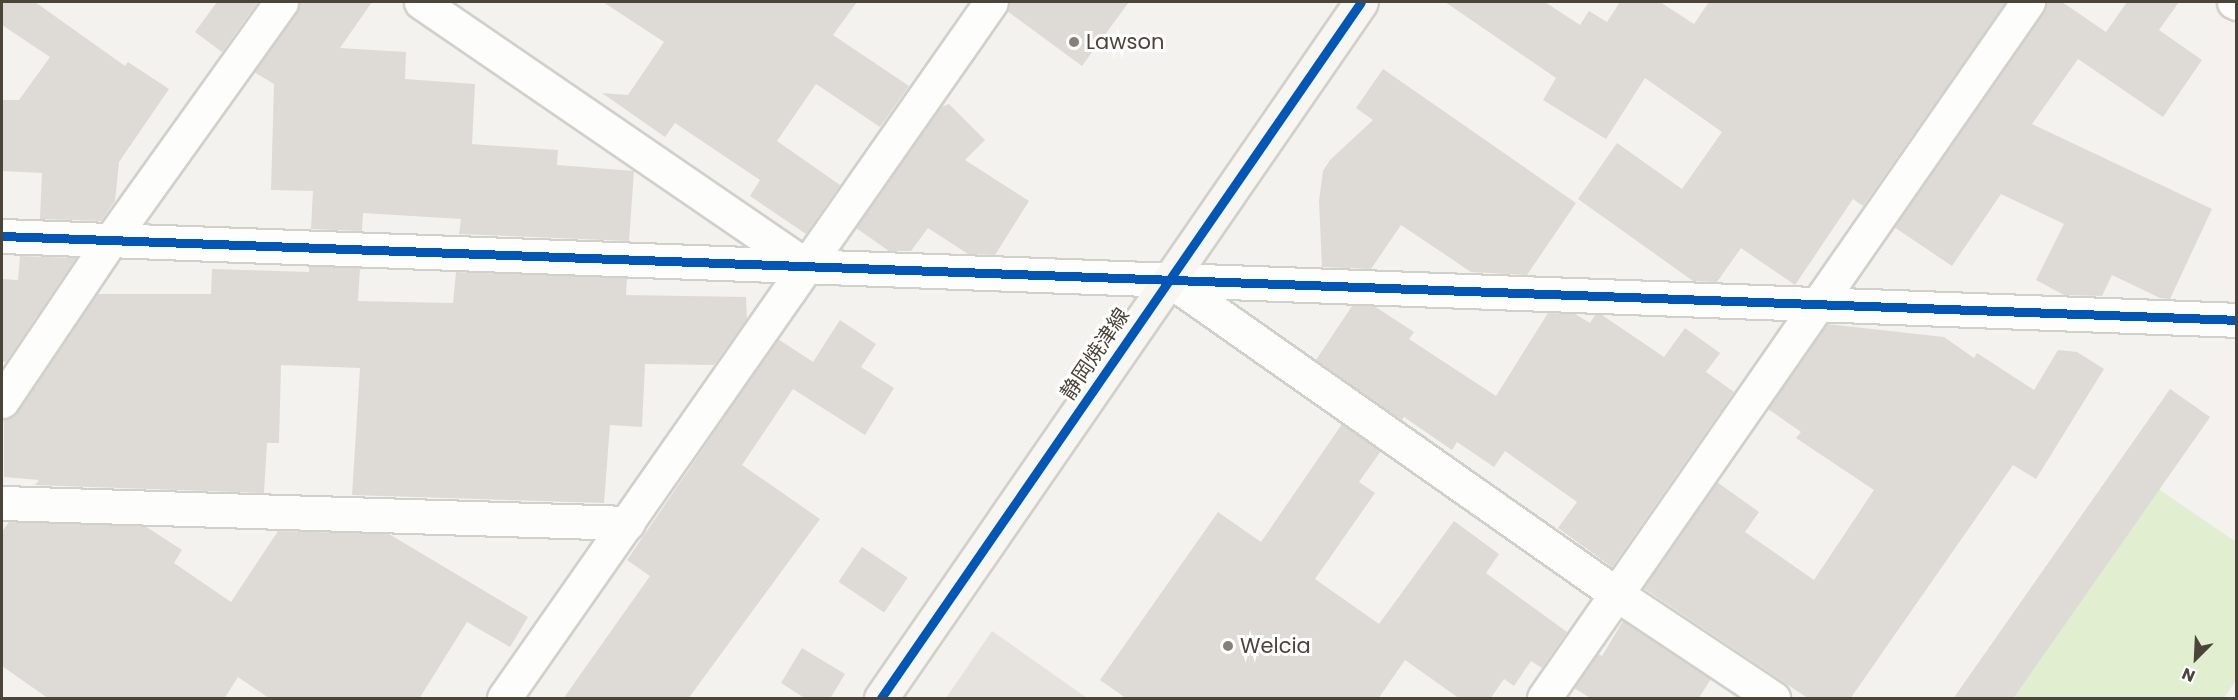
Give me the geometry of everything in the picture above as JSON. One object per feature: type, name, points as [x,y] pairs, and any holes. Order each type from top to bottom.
[{"type":"main road","name":"静岡焼津線","points":[[882,699],[1168,279],[1361,2]]},
{"type":"street","points":[[2,401],[110,241],[281,2]]},
{"type":"street","points":[[421,2],[808,267]]},
{"type":"street","points":[[504,699],[991,2]]},
{"type":"street","points":[[1544,699],[1615,593],[2028,2]]},
{"type":"street","points":[[2,236],[2236,320]]},
{"type":"street","points":[[1168,279],[1615,593],[1736,688],[1773,699]]},
{"type":"street","points":[[2,503],[628,523]]},
{"type":"green space","points":[[2157,488],[2236,542],[2236,680],[2224,698],[2011,698]]},
{"type":"shaded area","points":[[992,631],[1087,698],[946,698]]},
{"type":"building","points":[[2,2],[35,2],[125,66],[128,62],[169,89],[119,162],[115,201],[101,221],[40,219],[42,173],[2,171],[2,100],[19,100],[50,57],[2,25]]},
{"type":"building","points":[[217,2],[258,2],[222,52],[195,32]]},
{"type":"building","points":[[299,2],[372,2],[340,48],[406,52],[405,79],[475,84],[472,144],[558,150],[557,165],[634,171],[629,241],[459,234],[461,219],[363,213],[362,231],[311,229],[313,191],[271,190],[274,84],[254,72],[296,13]]},
{"type":"building","points":[[603,2],[857,2],[833,35],[909,86],[880,127],[816,84],[777,141],[840,185],[806,234],[750,196],[760,180],[675,123],[665,137],[602,93],[628,95],[664,42]]},
{"type":"building","name":"Lawson","points":[[1009,2],[1129,2],[1082,66],[1007,11]]},
{"type":"building","points":[[1445,2],[1545,2],[1580,25],[1589,11],[1607,22],[1620,2],[1660,2],[1694,24],[1709,2],[2006,2],[1863,206],[1853,199],[1795,285],[1741,248],[1717,282],[1693,281],[1578,199],[1617,143],[1682,189],[1722,132],[1645,78],[1606,139],[1543,100],[1556,78]]},
{"type":"building","points":[[2046,2],[2062,2],[2106,32],[2127,2],[2179,2],[2159,30],[2202,60],[2163,117],[2078,59],[2032,124],[2212,209],[2170,299],[2160,298],[2112,275],[2102,296],[2064,295],[2036,280],[2064,224],[2001,194],[1952,266],[1894,227],[2043,13]]},
{"type":"building","points":[[1383,69],[1576,203],[1527,275],[1471,272],[1401,225],[1371,269],[1322,267],[1319,201],[1323,171],[1330,160],[1373,120],[1356,108]]},
{"type":"building","points":[[949,104],[985,140],[965,160],[1029,201],[995,255],[968,254],[928,228],[911,251],[889,251],[856,228],[941,107]]},
{"type":"building","points":[[20,256],[76,258],[6,362],[2,362],[2,279],[18,280]]},
{"type":"building","points":[[309,266],[360,268],[358,301],[453,303],[456,272],[627,278],[626,295],[746,297],[747,319],[714,365],[645,364],[642,427],[610,425],[604,503],[352,495],[360,368],[281,365],[279,443],[267,443],[264,493],[35,485],[39,480],[4,477],[4,419],[18,411],[97,294],[211,294],[212,269],[309,272]]},
{"type":"building","points":[[1352,306],[1374,306],[1414,332],[1409,339],[1496,396],[1548,313],[1575,314],[1590,323],[1595,315],[1602,315],[1664,357],[1685,328],[1720,353],[1706,372],[1734,392],[1612,567],[1558,528],[1577,502],[1505,451],[1494,467],[1457,442],[1452,450],[1404,417],[1402,420],[1316,360]]},
{"type":"building","points":[[840,320],[876,344],[861,367],[894,388],[865,435],[793,389],[742,465],[820,519],[688,699],[563,699],[650,576],[627,560],[778,339],[813,362]]},
{"type":"building","points":[[1827,324],[1944,337],[1974,358],[1977,353],[2034,390],[2058,350],[2077,352],[2104,369],[2036,479],[2013,465],[1850,699],[1809,699],[1643,588],[1717,482],[1759,512],[1745,532],[1814,580],[1874,490],[1796,438],[1801,432],[1768,409]]},
{"type":"building","points":[[2170,389],[2210,417],[2013,698],[1954,698]]},
{"type":"building","points":[[1342,424],[1381,451],[1359,482],[1375,493],[1315,579],[1379,624],[1454,521],[1499,554],[1486,573],[1567,632],[1542,668],[1531,661],[1514,686],[1504,679],[1490,699],[1460,699],[1405,660],[1378,699],[1127,699],[1100,680],[1218,512],[1261,542]]},
{"type":"building","points":[[9,522],[145,526],[182,550],[174,563],[231,602],[278,531],[389,534],[528,617],[510,647],[467,622],[419,699],[270,699],[238,677],[224,699],[49,699],[2,666],[2,532]]},
{"type":"building","points":[[862,547],[908,578],[884,613],[839,582]]},
{"type":"building","points":[[1623,621],[1711,679],[1698,699],[1592,699],[1574,688],[1598,654],[1602,656]]},
{"type":"building","points":[[802,648],[845,674],[830,699],[806,699],[781,683]]},
{"type":"cycle path","points":[[881,698],[1361,2]]},
{"type":"cycle path","points":[[2,236],[2236,320]]},
{"type":"place","name":"Lawson","points":[[1074,42]]},
{"type":"place","name":"Welcia","points":[[1228,646]]}]
